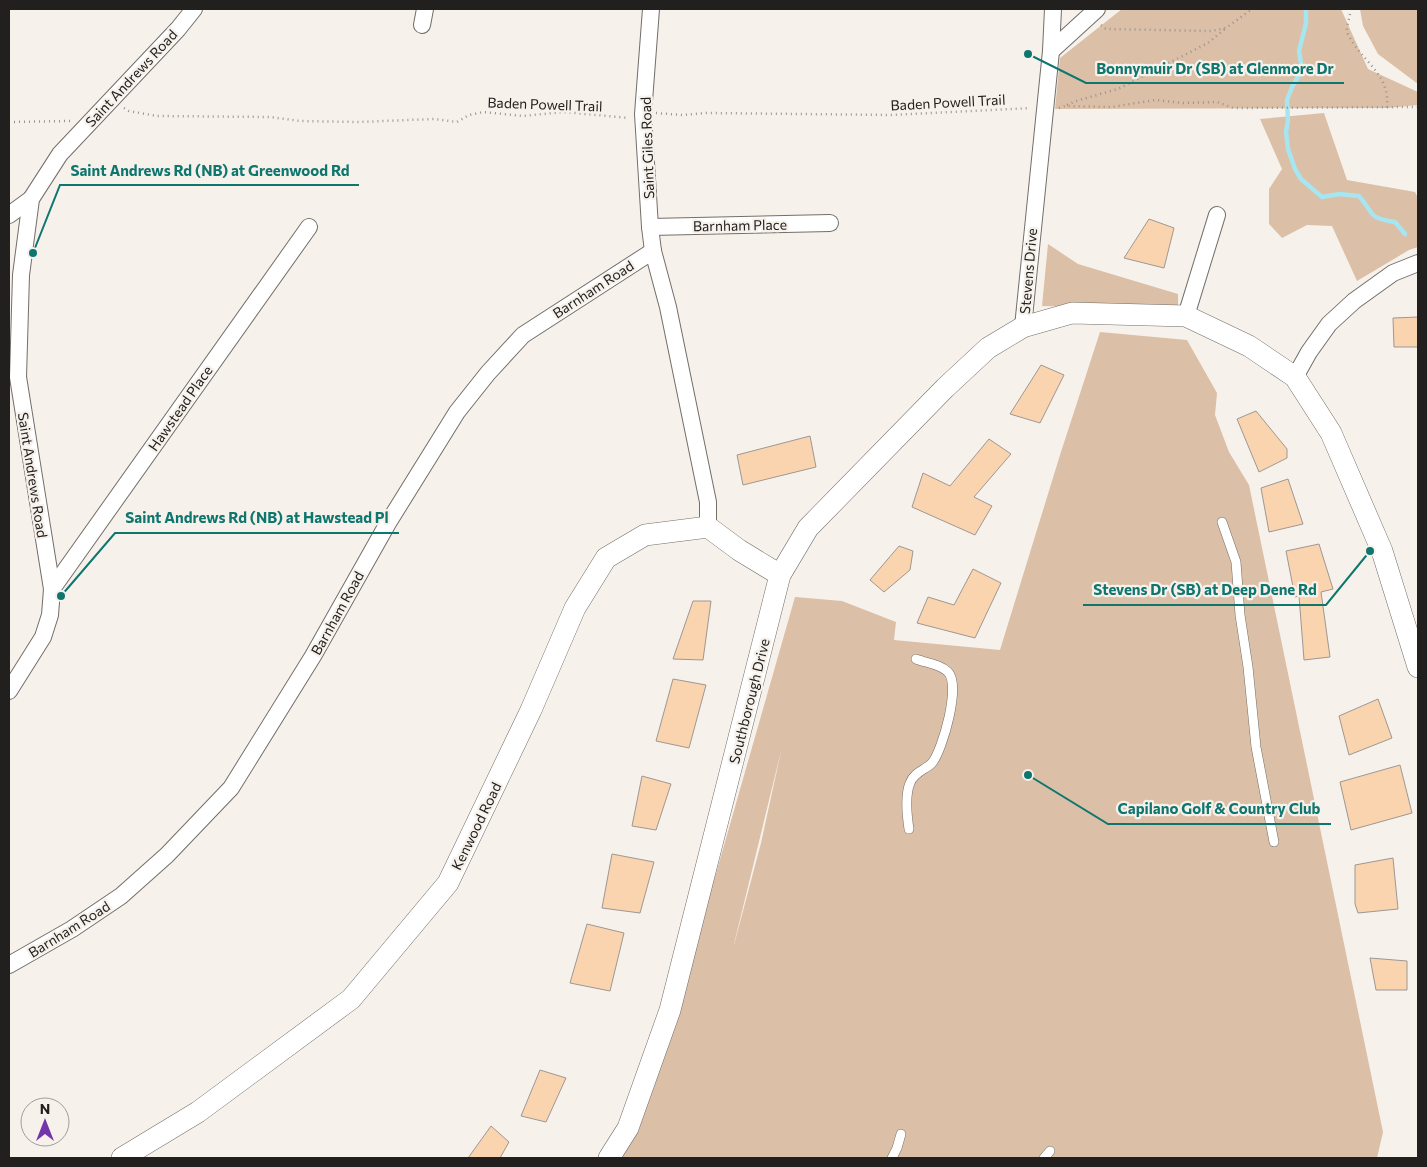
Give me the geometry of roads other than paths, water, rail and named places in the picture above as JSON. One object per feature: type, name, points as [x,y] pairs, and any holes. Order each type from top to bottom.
[{"type":"street","name":"Saint Andrews Road","points":[[9,691],[44,637],[50,615],[52,589],[18,377],[20,275],[31,200],[60,154],[178,29],[194,9]]},
{"type":"street","name":"Saint Giles Road","points":[[650,227],[643,114],[651,9]]},
{"type":"street","name":"Stevens Drive","points":[[1053,9],[1051,50],[1023,327],[1072,313],[1186,316],[1249,346],[1295,377],[1332,433],[1382,551],[1418,666]]},
{"type":"street","points":[[1051,50],[1093,13]]},
{"type":"street","points":[[9,215],[31,200]]},
{"type":"street","points":[[1186,316],[1217,215]]},
{"type":"street","name":"Barnham Place","points":[[650,227],[830,223]]},
{"type":"street","name":"Hawstead Place","points":[[52,589],[309,227]]},
{"type":"street","name":"Barnham Road","points":[[650,227],[653,251],[668,308],[708,502],[708,527]]},
{"type":"street","name":"Barnham Road","points":[[9,965],[72,930],[121,896],[168,855],[231,788],[313,656],[388,523],[457,412],[488,373],[523,334],[653,251]]},
{"type":"street","points":[[1295,377],[1309,352],[1329,324],[1354,301],[1393,273],[1418,263]]},
{"type":"street","name":"Southborough Drive","points":[[609,1158],[628,1128],[670,1010],[780,575],[808,528],[945,388],[988,348],[1023,327]]},
{"type":"street","points":[[708,527],[739,550],[780,575]]},
{"type":"street","name":"Kenwood Road","points":[[122,1158],[198,1112],[351,999],[448,883],[532,710],[575,608],[606,558],[645,535],[708,527]]},
{"type":"lane","points":[[1222,522],[1236,562],[1240,615],[1248,667],[1256,747],[1274,842]]},
{"type":"lane","points":[[909,829],[909,784],[916,774],[932,763],[940,751],[953,691],[952,680],[947,671],[916,659]]},
{"type":"lane","points":[[892,1158],[901,1134]]},
{"type":"waterway","points":[[1306,9],[1306,23],[1299,51],[1302,70],[1287,100],[1288,121],[1286,132],[1288,149],[1295,169],[1301,179],[1322,197],[1339,194],[1359,196],[1372,214],[1380,219],[1395,222],[1405,234]]},
{"type":"place","name":"Bonnymuir Dr (SB) at Glenmore Dr","points":[[1028,54]]},
{"type":"place","name":"Saint Andrews Rd (NB) at Greenwood Rd","points":[[33,253]]},
{"type":"place","name":"Stevens Dr (SB) at Deep Dene Rd","points":[[1370,551]]},
{"type":"place","name":"Saint Andrews Rd (NB) at Hawstead Pl","points":[[61,596]]},
{"type":"place","name":"Capilano Golf & Country Club","points":[[1028,775]]}]
